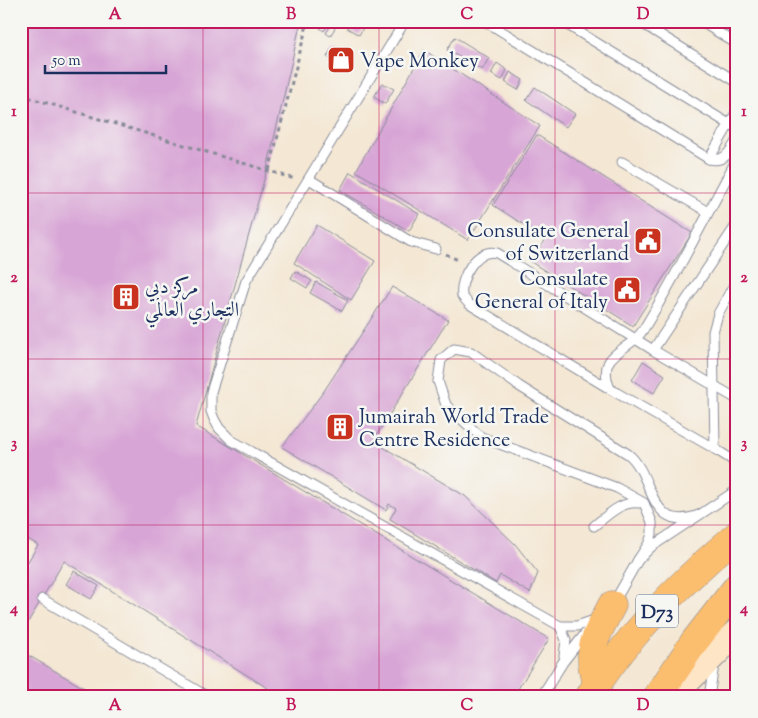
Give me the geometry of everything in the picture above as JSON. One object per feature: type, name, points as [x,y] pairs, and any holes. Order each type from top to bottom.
[{"type":"main road","name":"D73","points":[[593,690],[633,638],[671,595],[737,535]]},
{"type":"main road","name":"D73","points":[[657,697],[694,642],[737,587]]},
{"type":"main road","points":[[593,690],[592,650],[607,611]]},
{"type":"main road","points":[[671,697],[737,632]]},
{"type":"lane","points":[[405,21],[308,181],[252,267],[240,296],[211,392],[212,411],[219,428],[231,440],[560,626],[577,626],[607,611]]},
{"type":"lane","points":[[561,21],[729,124]]},
{"type":"lane","points":[[638,21],[737,82]]},
{"type":"lane","points":[[700,21],[737,44]]},
{"type":"lane","points":[[486,22],[708,159],[719,160],[724,158],[737,140]]},
{"type":"lane","points":[[708,159],[737,111]]},
{"type":"lane","points":[[610,389],[606,374],[610,359],[615,352],[635,339],[643,330],[737,159]]},
{"type":"lane","points":[[622,162],[708,212]]},
{"type":"lane","points":[[308,181],[412,242],[436,249]]},
{"type":"lane","points":[[654,350],[737,224]]},
{"type":"lane","points":[[737,399],[712,386],[497,253],[481,254],[462,285],[464,301],[610,389],[715,449],[731,459],[737,467]]},
{"type":"lane","points":[[715,449],[712,342],[715,323],[737,280]]},
{"type":"lane","points":[[541,697],[563,662],[607,611],[649,543],[652,534],[652,522],[644,503],[617,488],[481,437],[446,405],[438,380],[441,360],[454,349],[471,352],[519,386],[634,459],[643,473],[652,498],[663,512],[681,520],[699,515]]},
{"type":"lane","points":[[638,560],[666,535],[736,489]]},
{"type":"lane","points":[[594,526],[618,507],[626,504],[644,503]]},
{"type":"lane","points":[[42,599],[208,697]]},
{"type":"lane","points":[[560,626],[566,647],[563,662]]},
{"type":"lane","points":[[709,697],[716,653]]},
{"type":"path","points":[[269,170],[308,21]]},
{"type":"path","points":[[21,95],[308,181]]},
{"type":"path","points":[[436,249],[472,267]]},
{"type":"building","name":"مركز دبي التجاري العالمي","points":[[21,21],[301,21],[267,169],[196,426],[549,639],[513,697],[282,697],[64,561],[21,634],[21,573],[38,545],[21,535]]},
{"type":"building","points":[[324,21],[330,21],[324,31],[320,28]]},
{"type":"building","points":[[351,21],[367,21],[359,35],[347,28]]},
{"type":"building","points":[[333,22],[337,25],[330,36],[326,33]]},
{"type":"building","points":[[455,37],[489,58],[482,70],[447,50]]},
{"type":"building","points":[[332,48],[342,53],[337,62],[327,57]]},
{"type":"building","points":[[424,50],[540,126],[468,240],[356,171]]},
{"type":"building","points":[[497,63],[507,70],[502,80],[491,74]]},
{"type":"building","points":[[510,72],[523,80],[518,90],[505,82]]},
{"type":"building","points":[[382,83],[394,89],[385,104],[374,97]]},
{"type":"building","points":[[535,87],[575,114],[566,127],[526,100]]},
{"type":"building","points":[[537,135],[692,233],[633,326],[531,262],[546,239],[493,205]]},
{"type":"building","points":[[350,172],[419,214],[409,231],[340,190]]},
{"type":"building","points":[[317,225],[375,261],[351,300],[294,263]]},
{"type":"building","points":[[295,271],[312,281],[307,288],[291,278]]},
{"type":"building","points":[[316,282],[348,300],[342,311],[310,293]]},
{"type":"building","name":"Jumairah World Trade Centre Residence","points":[[392,287],[448,320],[373,441],[465,496],[515,544],[538,573],[530,593],[500,575],[496,583],[390,519],[396,508],[389,504],[386,510],[282,447],[324,391]]},
{"type":"building","points":[[643,361],[665,375],[654,393],[632,380]]},
{"type":"building","points":[[74,571],[99,586],[91,599],[66,584]]},
{"type":"building","points":[[21,651],[99,697],[21,697]]},
{"type":"place","name":"Vape Monkey","points":[[341,60]]},
{"type":"place","name":"Consulate General of Switzerland","points":[[648,241]]},
{"type":"place","name":"Consulate General of Italy","points":[[627,290]]},
{"type":"place","name":"مركز دبي التجاري العالمي","points":[[126,297]]},
{"type":"place","name":"Jumairah World Trade Centre Residence","points":[[340,427]]}]
